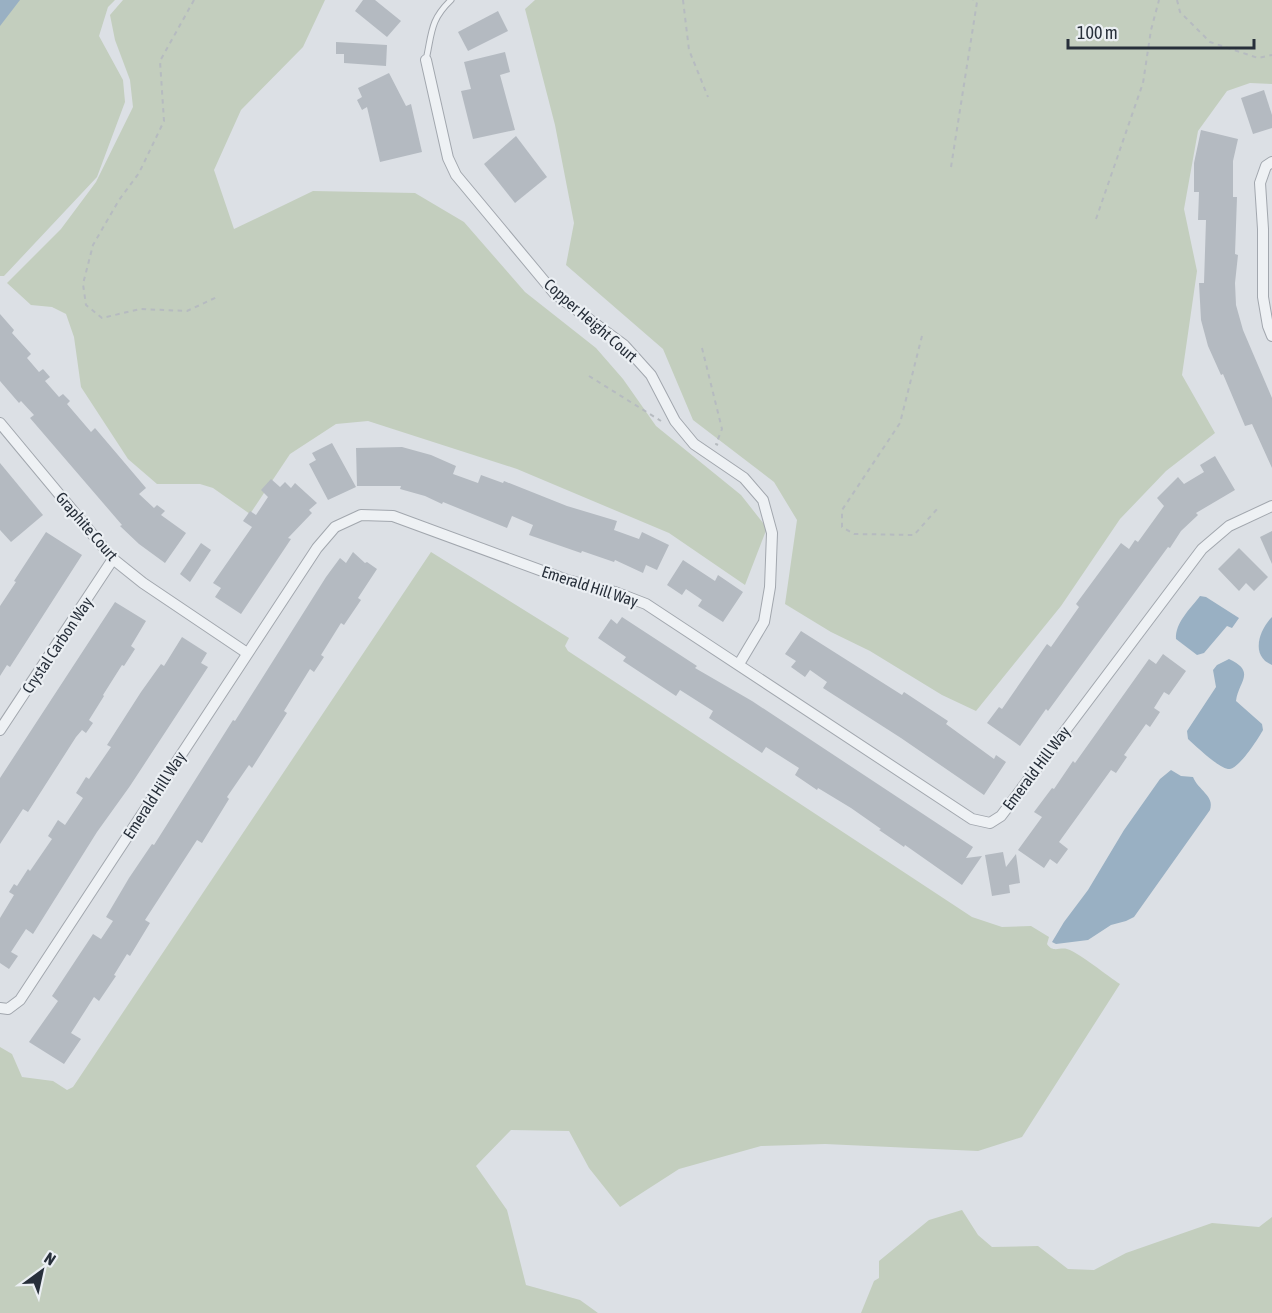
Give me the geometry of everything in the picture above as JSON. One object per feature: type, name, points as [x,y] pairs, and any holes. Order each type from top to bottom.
[{"type":"street","name":"Copper Height Court","points":[[426,60],[448,158],[456,175],[555,294],[631,352],[651,375],[675,421],[694,444],[744,478],[763,500],[772,533],[770,587],[764,622],[739,664]]},
{"type":"street","points":[[1272,162],[1266,165],[1260,183],[1263,297],[1272,336]]},
{"type":"street","name":"Graphite Court","points":[[0,423],[113,559],[143,583],[248,653]]},
{"type":"street","name":"Emerald Hill Way","points":[[0,1008],[8,1009],[20,1000],[316,548],[334,527],[361,515],[393,516],[567,580],[615,592],[646,604],[972,819],[990,823],[1000,816],[1202,549],[1228,526],[1272,507]]},
{"type":"street","name":"Crystal Carbon Way","points":[[0,730],[113,559]]},
{"type":"lane","points":[[426,60],[434,21],[451,0]]},
{"type":"path","points":[[194,0],[160,61],[164,121],[139,173],[118,200],[93,244],[83,284],[86,305],[102,318],[140,309],[187,311],[218,297]]},
{"type":"path","points":[[683,0],[689,50],[708,97]]},
{"type":"path","points":[[951,167],[977,2],[973,0]]},
{"type":"path","points":[[1096,219],[1143,82],[1151,30],[1159,0]]},
{"type":"path","points":[[1177,0],[1180,12],[1210,42],[1258,58],[1272,55]]},
{"type":"path","points":[[921,336],[900,423],[842,510],[842,527],[854,534],[914,535],[938,508]]},
{"type":"path","points":[[702,348],[722,429],[716,444],[724,450]]},
{"type":"path","points":[[589,376],[659,418],[666,426]]},
{"type":"green space","points":[[0,0],[115,0],[108,7],[99,36],[123,80],[125,102],[97,177],[4,276],[0,276]]},
{"type":"green space","points":[[123,0],[325,0],[303,47],[241,110],[214,170],[234,229],[313,191],[415,193],[464,222],[525,292],[596,348],[623,379],[656,426],[741,495],[767,528],[745,585],[669,533],[517,469],[368,421],[336,424],[290,454],[250,514],[213,488],[200,484],[157,484],[128,459],[81,387],[74,337],[66,314],[52,307],[31,305],[7,283],[61,229],[96,182],[133,107],[130,80],[115,40],[110,15]]},
{"type":"green space","points":[[535,0],[1272,0],[1272,84],[1250,83],[1227,91],[1198,131],[1184,209],[1197,271],[1182,375],[1215,433],[1166,471],[1120,519],[1061,606],[976,711],[942,695],[870,651],[831,632],[785,604],[797,520],[774,482],[693,420],[663,349],[566,265],[574,223],[555,125],[525,9]]},
{"type":"green space","points":[[431,552],[569,638],[565,646],[568,651],[972,917],[1002,927],[1031,926],[1049,937],[1047,944],[1052,948],[1072,951],[1120,984],[1022,1137],[978,1151],[825,1144],[761,1146],[679,1169],[620,1207],[589,1168],[569,1131],[511,1130],[476,1166],[507,1210],[526,1285],[580,1300],[598,1313],[0,1313],[0,1047],[12,1054],[22,1077],[53,1081],[67,1090],[73,1087]]},
{"type":"green space","points":[[962,1210],[978,1235],[992,1247],[1038,1246],[1068,1269],[1094,1270],[1126,1253],[1212,1223],[1259,1227],[1272,1217],[1272,1313],[861,1313],[874,1281],[879,1278],[879,1261],[929,1220]]},
{"type":"water","points":[[0,0],[20,0],[0,26]]},
{"type":"water","points":[[1200,596],[1206,597],[1239,618],[1232,628],[1227,626],[1204,653],[1197,655],[1176,639],[1176,633],[1188,611]]},
{"type":"water","points":[[1272,617],[1272,665],[1261,656],[1259,642],[1263,629]]},
{"type":"water","points":[[1229,659],[1242,668],[1244,673],[1236,701],[1262,724],[1263,730],[1244,758],[1230,769],[1220,766],[1202,752],[1188,739],[1187,731],[1216,687],[1213,670],[1217,665]]},
{"type":"water","points":[[1171,770],[1181,776],[1193,777],[1208,797],[1210,810],[1134,917],[1111,925],[1088,940],[1056,944],[1052,942],[1088,890],[1124,830],[1160,779]]},
{"type":"building","points":[[363,0],[375,0],[401,21],[387,37],[355,11]]},
{"type":"building","points":[[498,11],[508,31],[468,51],[458,32]]},
{"type":"building","points":[[336,42],[387,45],[386,66],[344,63],[344,54],[336,54]]},
{"type":"building","points":[[505,52],[510,72],[500,75],[515,130],[473,139],[461,91],[471,89],[464,62]]},
{"type":"building","points":[[389,73],[406,106],[411,104],[422,152],[380,162],[367,107],[362,110],[357,100],[362,97],[358,88]]},
{"type":"building","points":[[1264,90],[1272,115],[1272,128],[1253,134],[1241,98]]},
{"type":"building","points":[[1201,130],[1238,139],[1233,161],[1233,197],[1237,197],[1236,305],[1243,330],[1272,398],[1272,468],[1252,424],[1245,426],[1223,374],[1221,375],[1208,346],[1201,320],[1199,283],[1204,283],[1206,220],[1198,220],[1199,192],[1194,192],[1194,163]]},
{"type":"building","points":[[516,136],[547,177],[515,203],[484,164]]},
{"type":"building","points":[[0,314],[14,330],[12,333],[31,354],[27,358],[39,372],[43,369],[50,377],[45,381],[59,397],[63,394],[70,401],[67,404],[91,432],[95,428],[146,488],[139,494],[154,508],[157,505],[165,511],[161,515],[186,533],[165,563],[139,544],[120,526],[122,525],[30,418],[34,415],[21,401],[19,403],[0,381]]},
{"type":"building","points":[[332,443],[356,487],[328,500],[309,464],[316,460],[312,453]]},
{"type":"building","points":[[402,447],[431,455],[456,466],[453,474],[478,483],[481,475],[503,483],[504,481],[567,506],[617,521],[614,530],[639,539],[642,532],[669,545],[657,570],[646,565],[643,573],[615,560],[614,562],[582,551],[581,553],[529,535],[533,525],[512,516],[507,528],[443,502],[442,504],[425,496],[400,489],[401,486],[357,486],[356,448]]},
{"type":"building","points":[[1215,456],[1235,490],[1196,513],[1198,515],[1181,531],[1170,548],[1168,547],[1020,746],[987,723],[999,707],[1002,709],[1047,644],[1051,647],[1079,607],[1076,604],[1121,543],[1129,549],[1135,540],[1138,542],[1164,506],[1157,498],[1178,477],[1184,484],[1204,472],[1200,465]]},
{"type":"building","points":[[0,463],[43,515],[11,542],[0,530]]},
{"type":"building","points":[[271,479],[280,487],[285,482],[291,488],[295,483],[317,503],[309,510],[312,513],[288,538],[291,539],[241,614],[215,597],[221,588],[213,583],[252,527],[243,521],[250,511],[256,515],[268,497],[261,490]]},
{"type":"building","points":[[1272,531],[1272,564],[1260,537]]},
{"type":"building","points":[[46,532],[82,555],[10,667],[7,665],[0,676],[0,606]]},
{"type":"building","points":[[201,543],[211,550],[190,582],[180,574]]},
{"type":"building","points":[[1239,548],[1268,577],[1254,591],[1246,583],[1239,591],[1218,569]]},
{"type":"building","points":[[353,552],[365,563],[377,569],[358,598],[361,600],[344,625],[341,623],[321,655],[324,657],[314,672],[310,669],[284,711],[287,713],[252,768],[249,765],[227,797],[229,799],[202,843],[197,840],[145,920],[150,923],[130,956],[127,954],[114,975],[116,976],[99,1001],[94,997],[71,1033],[81,1039],[64,1064],[29,1042],[58,1001],[52,996],[93,934],[101,939],[113,921],[106,917],[129,878],[152,844],[154,845],[326,577],[340,558],[346,563]]},
{"type":"building","points":[[683,560],[715,581],[718,575],[743,592],[723,622],[698,606],[702,600],[686,589],[682,595],[667,585]]},
{"type":"building","points":[[115,602],[146,621],[131,646],[135,649],[103,695],[89,720],[93,723],[86,733],[82,730],[76,737],[28,812],[23,809],[0,844],[0,778]]},
{"type":"building","points":[[622,617],[697,666],[695,668],[752,701],[973,847],[966,858],[982,856],[962,885],[905,845],[904,847],[879,830],[881,829],[851,808],[795,775],[799,768],[766,747],[762,753],[709,718],[713,711],[680,690],[676,696],[623,661],[626,657],[598,638],[611,619],[617,624]]},
{"type":"building","points":[[801,631],[902,695],[904,692],[948,721],[946,724],[994,759],[996,755],[1006,762],[984,795],[823,688],[827,682],[810,670],[805,677],[791,667],[796,661],[785,654]]},
{"type":"building","points":[[182,637],[207,653],[201,663],[208,667],[97,832],[33,934],[26,929],[11,952],[18,956],[9,969],[0,963],[0,918],[14,895],[9,892],[14,884],[17,886],[28,869],[30,871],[52,839],[48,836],[58,820],[65,825],[83,798],[76,793],[86,777],[89,779],[111,747],[107,745],[141,692],[161,664],[164,666]]},
{"type":"building","points":[[1163,654],[1186,671],[1169,695],[1164,692],[1154,708],[1160,712],[1150,727],[1146,724],[1124,755],[1127,757],[1116,773],[1111,770],[1059,842],[1068,849],[1057,864],[1050,859],[1044,868],[1018,850],[1042,817],[1034,812],[1052,788],[1054,789],[1073,761],[1075,763],[1149,659],[1156,664]]},
{"type":"building","points":[[1003,852],[1006,867],[1016,854],[1020,883],[1009,885],[1010,893],[992,896],[985,855]]}]
